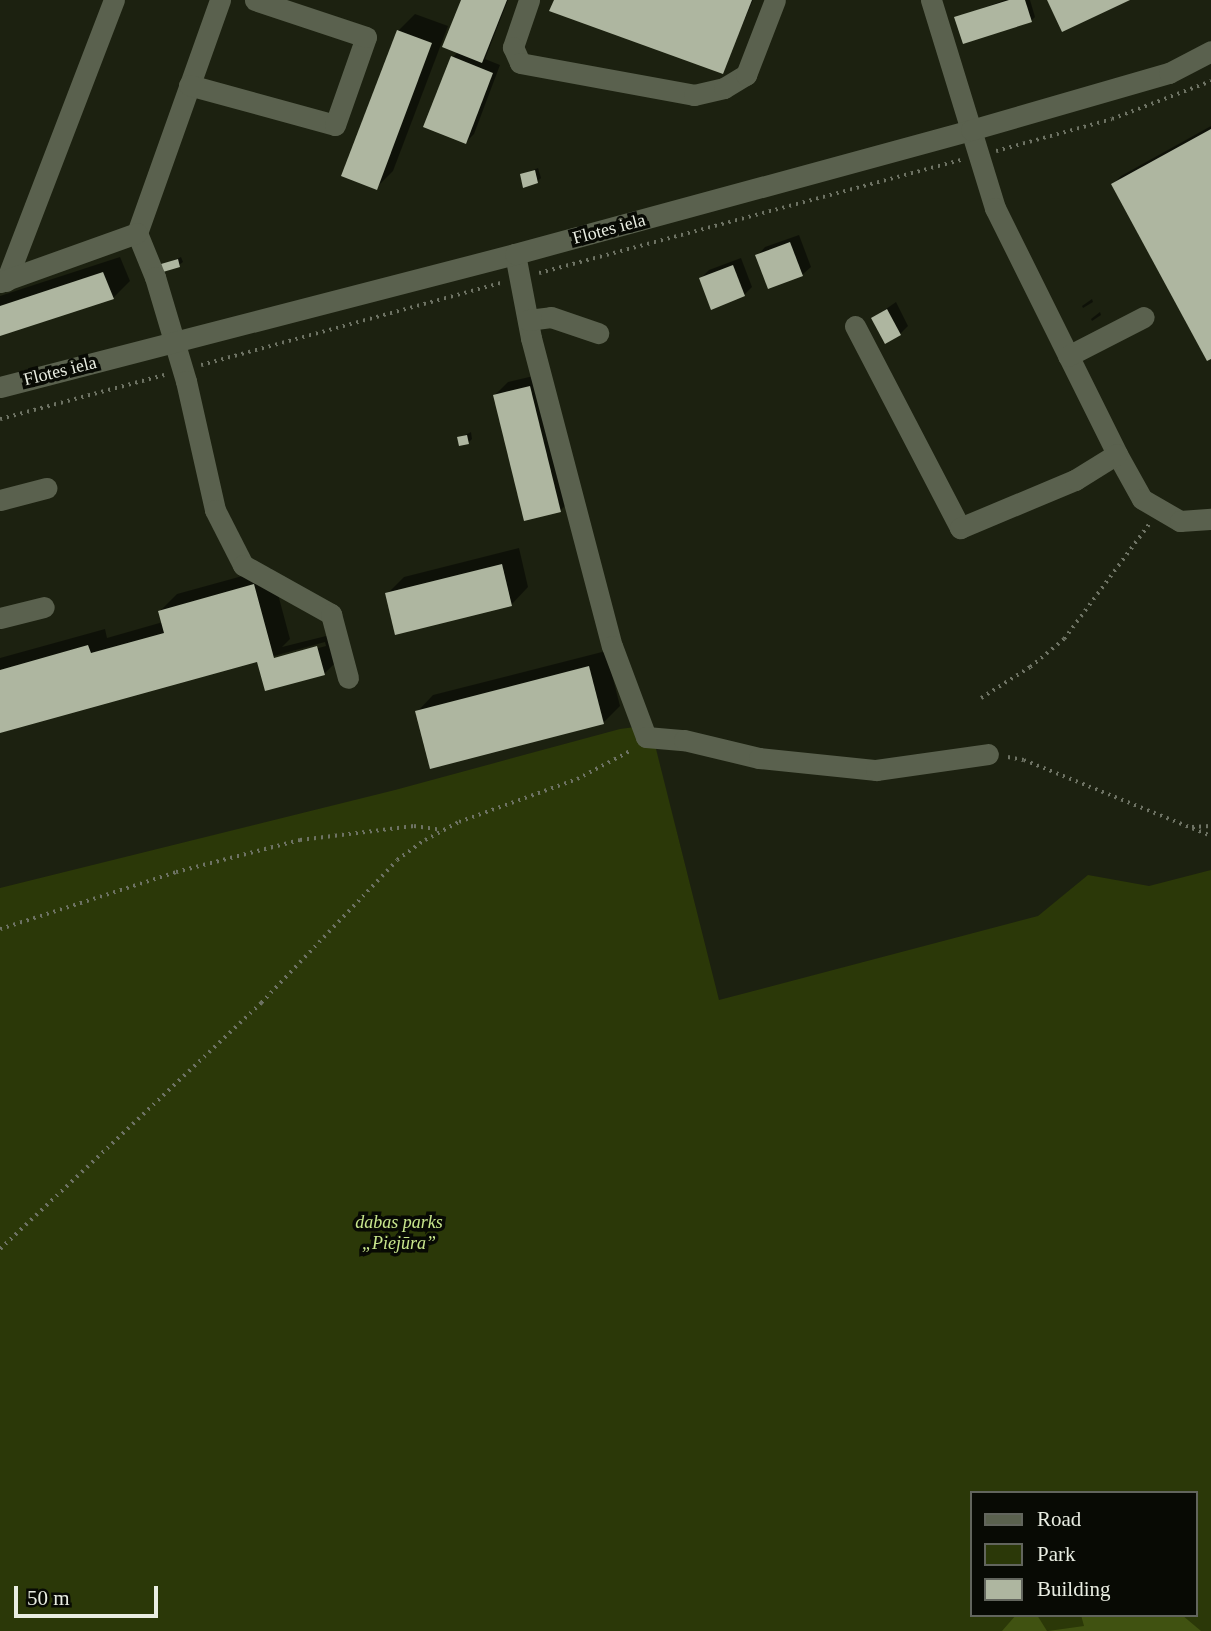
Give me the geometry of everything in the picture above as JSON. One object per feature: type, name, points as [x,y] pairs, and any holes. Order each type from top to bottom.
[{"type":"street","points":[[3,282],[114,0]]},
{"type":"street","points":[[220,0],[137,233],[155,276],[172,343],[182,370],[215,510],[243,565],[331,614],[348,678]]},
{"type":"street","points":[[190,86],[335,125],[366,37],[256,0]]},
{"type":"street","points":[[529,0],[513,47],[520,63],[694,95],[724,88],[746,75],[776,0]]},
{"type":"street","points":[[931,0],[995,208],[1117,454],[1142,499],[1181,521],[1211,519]]},
{"type":"street","name":"Flotes iela","points":[[0,387],[515,254],[971,130],[1169,73],[1211,51]]},
{"type":"street","points":[[3,282],[137,233]]},
{"type":"street","points":[[515,254],[528,320],[612,646],[646,737],[684,740],[759,758],[876,770],[988,754]]},
{"type":"street","points":[[528,320],[551,317],[598,333]]},
{"type":"street","points":[[1068,356],[1144,317]]},
{"type":"street","points":[[855,326],[960,528],[1075,480],[1117,454]]},
{"type":"street","points":[[0,500],[46,488]]},
{"type":"street","points":[[0,618],[44,607]]},
{"type":"path","points":[[0,419],[1112,119],[1211,81]]},
{"type":"path","points":[[981,698],[1030,667],[1064,639],[1102,592],[1120,560],[1161,510]]},
{"type":"path","points":[[0,1249],[261,1003],[375,881],[411,849],[442,830],[602,769],[619,760],[646,737]]},
{"type":"path","points":[[988,754],[1024,760],[1211,836]]},
{"type":"path","points":[[0,929],[176,872],[300,840],[414,826],[442,830]]},
{"type":"path","points":[[1190,827],[1211,826]]},
{"type":"green space","name":"dabas parks „Piejūra”","points":[[650,725],[719,1000],[1038,916],[1088,875],[1149,886],[1211,870],[1211,1631],[0,1631],[0,888],[395,790],[620,729]]},
{"type":"shaded area","points":[[1014,1617],[1038,1617],[1047,1631],[1002,1631]]},
{"type":"shaded area","points":[[1082,1617],[1184,1617],[1201,1631],[1048,1631],[1084,1626]]},
{"type":"building","points":[[461,0],[507,0],[482,63],[442,47]]},
{"type":"building","points":[[554,0],[752,0],[723,74],[549,11]]},
{"type":"building","points":[[1009,0],[1025,0],[1032,22],[963,44],[954,17]]},
{"type":"building","points":[[1047,0],[1130,0],[1062,32]]},
{"type":"building","points":[[397,30],[432,43],[377,190],[341,176]]},
{"type":"building","points":[[451,56],[493,73],[466,144],[423,127]]},
{"type":"building","points":[[1211,129],[1211,359],[1207,361],[1111,184]]},
{"type":"building","points":[[535,170],[538,183],[523,188],[520,174]]},
{"type":"building","points":[[790,242],[803,276],[768,289],[755,255]]},
{"type":"building","points":[[178,259],[180,267],[163,272],[161,264]]},
{"type":"building","points":[[733,265],[745,296],[711,310],[699,278]]},
{"type":"building","points":[[103,272],[114,299],[0,336],[0,306]]},
{"type":"building","points":[[887,309],[901,335],[885,344],[871,318]]},
{"type":"building","points":[[530,386],[561,512],[524,521],[493,395]]},
{"type":"building","points":[[467,435],[469,444],[459,446],[457,437]]},
{"type":"building","points":[[502,564],[512,606],[395,635],[385,593]]},
{"type":"building","points":[[254,584],[274,658],[317,646],[325,675],[265,691],[257,662],[0,733],[0,670],[88,645],[91,653],[164,633],[158,611]]},
{"type":"building","points":[[589,666],[604,724],[430,769],[415,711]]}]
